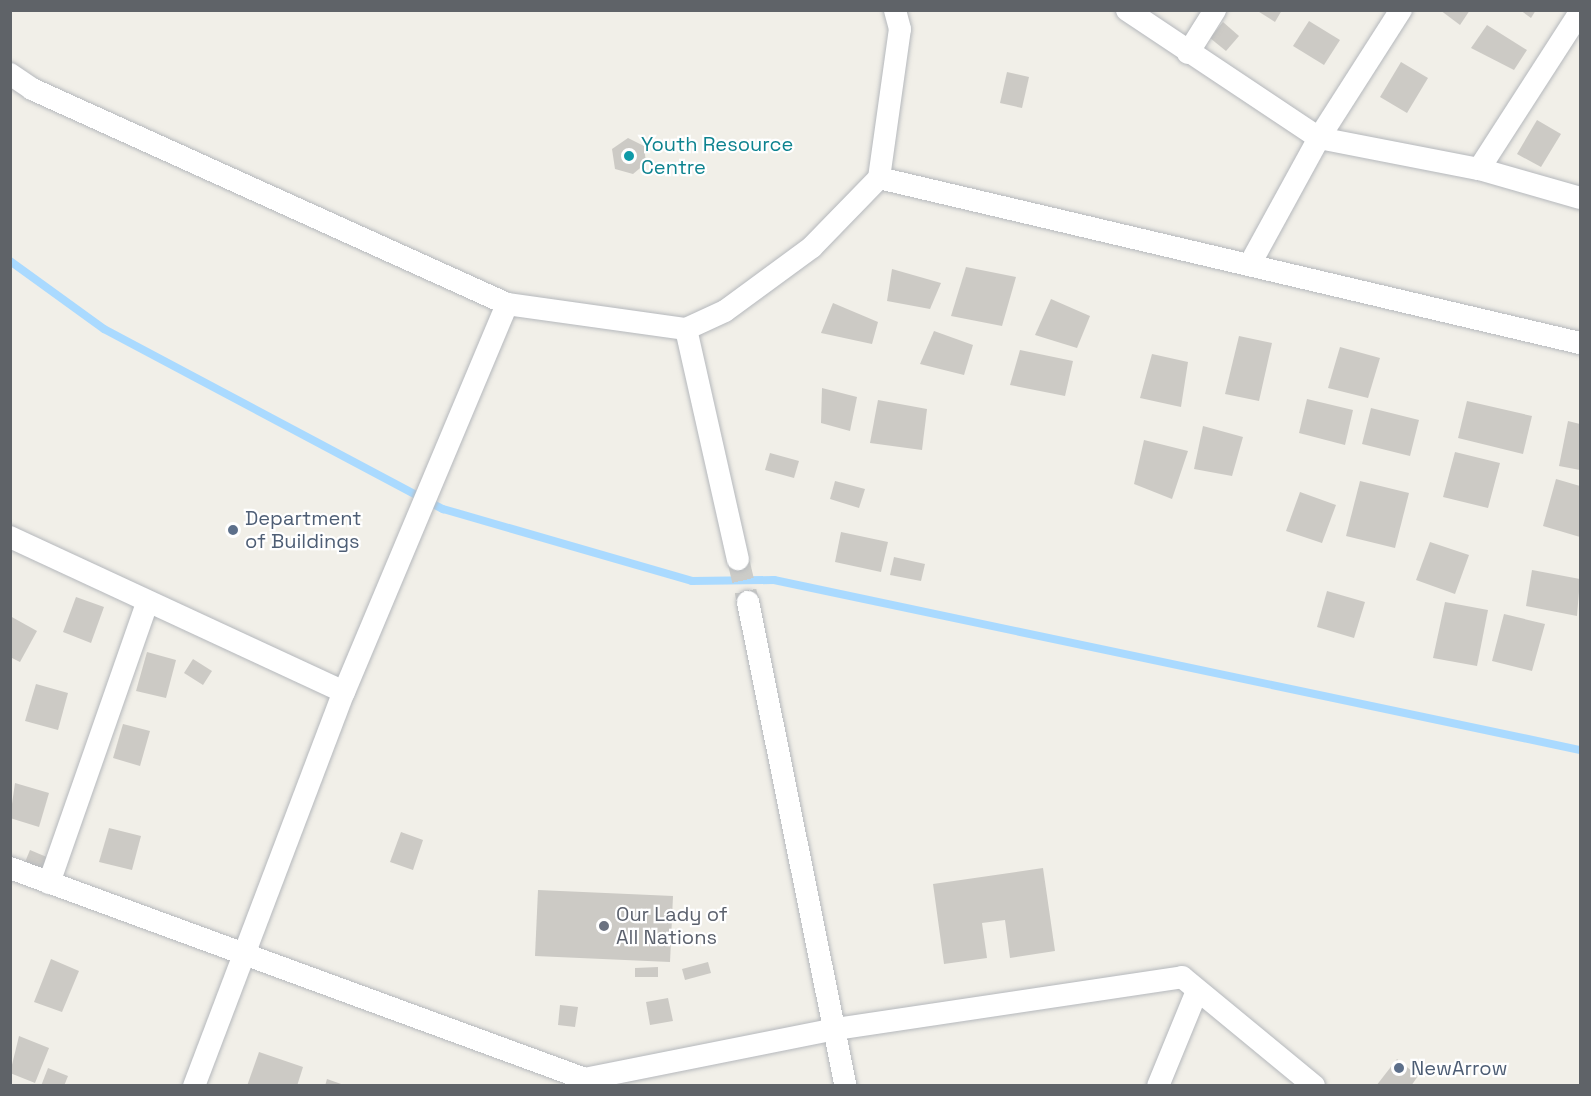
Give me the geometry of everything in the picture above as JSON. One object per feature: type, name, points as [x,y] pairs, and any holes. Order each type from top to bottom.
[{"type":"street","points":[[10,74],[507,304],[686,329],[725,311],[812,247],[879,178],[900,29],[895,10]]},
{"type":"street","points":[[1127,10],[1319,138],[1479,169],[1581,198]]},
{"type":"street","points":[[1188,52],[1215,10]]},
{"type":"street","points":[[1250,264],[1319,138],[1401,10]]},
{"type":"street","points":[[1479,169],[1581,12]]},
{"type":"street","points":[[879,178],[1581,343]]},
{"type":"street","points":[[194,1086],[344,692],[431,480],[507,304]]},
{"type":"street","points":[[686,329],[738,559]]},
{"type":"street","points":[[10,537],[147,603],[344,692]]},
{"type":"street","points":[[748,602],[846,1086]]},
{"type":"street","points":[[49,883],[147,603]]},
{"type":"street","points":[[10,868],[583,1082],[836,1029],[1182,977],[1314,1086]]},
{"type":"street","points":[[1158,1086],[1197,991]]},
{"type":"building","points":[[1256,10],[1282,10],[1275,22]]},
{"type":"building","points":[[1440,10],[1470,10],[1460,25]]},
{"type":"building","points":[[1520,10],[1536,10],[1531,18]]},
{"type":"building","points":[[1309,21],[1340,40],[1324,65],[1293,46]]},
{"type":"building","points":[[1223,22],[1239,36],[1226,51],[1210,38]]},
{"type":"building","points":[[1487,25],[1527,50],[1514,70],[1471,48]]},
{"type":"building","points":[[1401,62],[1428,78],[1407,113],[1380,97]]},
{"type":"building","points":[[1007,72],[1029,77],[1022,108],[1000,103]]},
{"type":"building","points":[[1537,120],[1561,134],[1541,167],[1517,154]]},
{"type":"building","name":"Youth Resource Centre","points":[[628,138],[644,146],[646,163],[633,174],[615,169],[612,149]]},
{"type":"building","points":[[966,267],[1016,277],[1002,326],[951,316]]},
{"type":"building","points":[[892,269],[941,283],[930,309],[887,301]]},
{"type":"building","points":[[1051,299],[1090,316],[1077,348],[1035,335]]},
{"type":"building","points":[[833,303],[878,322],[872,344],[821,333]]},
{"type":"building","points":[[934,331],[973,345],[964,375],[920,364]]},
{"type":"building","points":[[1239,336],[1272,343],[1259,401],[1225,394]]},
{"type":"building","points":[[1340,347],[1380,358],[1368,398],[1328,388]]},
{"type":"building","points":[[1020,350],[1073,361],[1065,396],[1010,385]]},
{"type":"building","points":[[1152,354],[1188,362],[1181,407],[1140,398]]},
{"type":"building","points":[[822,388],[857,397],[850,431],[821,423]]},
{"type":"building","points":[[1307,399],[1353,410],[1345,445],[1299,433]]},
{"type":"building","points":[[878,400],[927,409],[922,450],[870,443]]},
{"type":"building","points":[[1467,401],[1532,416],[1523,454],[1458,438]]},
{"type":"building","points":[[1371,408],[1419,420],[1410,456],[1362,444]]},
{"type":"building","points":[[1568,421],[1580,424],[1580,470],[1559,466]]},
{"type":"building","points":[[1203,426],[1243,437],[1232,476],[1194,469]]},
{"type":"building","points":[[1144,440],[1188,451],[1172,499],[1134,484]]},
{"type":"building","points":[[1455,452],[1500,463],[1488,508],[1443,497]]},
{"type":"building","points":[[770,453],[799,461],[794,478],[765,470]]},
{"type":"building","points":[[1556,479],[1580,486],[1580,537],[1543,526]]},
{"type":"building","points":[[835,481],[865,489],[859,508],[830,499]]},
{"type":"building","points":[[1360,481],[1409,493],[1395,548],[1346,536]]},
{"type":"building","points":[[1300,492],[1336,505],[1322,543],[1286,531]]},
{"type":"building","points":[[841,532],[888,542],[881,572],[835,562]]},
{"type":"building","points":[[1430,542],[1469,555],[1455,594],[1416,580]]},
{"type":"building","points":[[894,557],[925,564],[921,581],[890,575]]},
{"type":"building","points":[[1532,570],[1580,579],[1577,616],[1526,606]]},
{"type":"building","points":[[1327,591],[1365,602],[1354,638],[1317,627]]},
{"type":"building","points":[[76,597],[104,607],[91,643],[63,632]]},
{"type":"building","points":[[1445,602],[1488,610],[1477,666],[1433,658]]},
{"type":"building","points":[[1504,614],[1545,624],[1532,671],[1492,661]]},
{"type":"building","points":[[10,616],[37,631],[20,662],[10,657]]},
{"type":"building","points":[[147,652],[176,660],[166,698],[136,691]]},
{"type":"building","points":[[193,659],[212,671],[203,685],[184,673]]},
{"type":"building","points":[[36,684],[68,693],[58,730],[25,721]]},
{"type":"building","points":[[123,724],[150,731],[140,766],[113,758]]},
{"type":"building","points":[[15,783],[49,793],[39,827],[10,818]]},
{"type":"building","points":[[109,828],[141,836],[132,870],[99,862]]},
{"type":"building","points":[[401,832],[423,840],[413,870],[390,862]]},
{"type":"building","points":[[30,850],[49,858],[42,874],[23,867]]},
{"type":"building","points":[[1043,868],[1055,951],[1010,958],[1005,920],[982,923],[987,958],[944,964],[933,884]]},
{"type":"building","name":"Our Lady of All Nations","points":[[538,890],[673,896],[670,962],[535,956]]},
{"type":"building","points":[[51,959],[79,971],[62,1012],[34,1002]]},
{"type":"building","points":[[708,962],[711,973],[685,980],[682,969]]},
{"type":"building","points":[[658,967],[658,977],[635,977],[635,968]]},
{"type":"building","points":[[668,998],[673,1021],[650,1025],[646,1002]]},
{"type":"building","points":[[560,1005],[578,1007],[575,1027],[558,1025]]},
{"type":"building","points":[[19,1036],[49,1048],[35,1083],[10,1073]]},
{"type":"building","points":[[259,1052],[303,1067],[297,1086],[247,1086]]},
{"type":"building","name":"NewArrow","points":[[1397,1059],[1418,1076],[1411,1086],[1376,1086]]},
{"type":"building","points":[[48,1068],[68,1076],[64,1086],[41,1086]]},
{"type":"building","points":[[327,1079],[344,1085],[344,1086],[325,1086]]},
{"type":"waterway","points":[[10,261],[104,329],[443,509],[692,581],[774,580],[1580,750]]},
{"type":"tunnel","points":[[738,559],[748,602]]},
{"type":"place","name":"Youth Resource Centre","points":[[629,156]]},
{"type":"place","name":"Department of Buildings","points":[[233,530]]},
{"type":"place","name":"Our Lady of All Nations","points":[[604,926]]},
{"type":"place","name":"NewArrow","points":[[1399,1068]]}]
